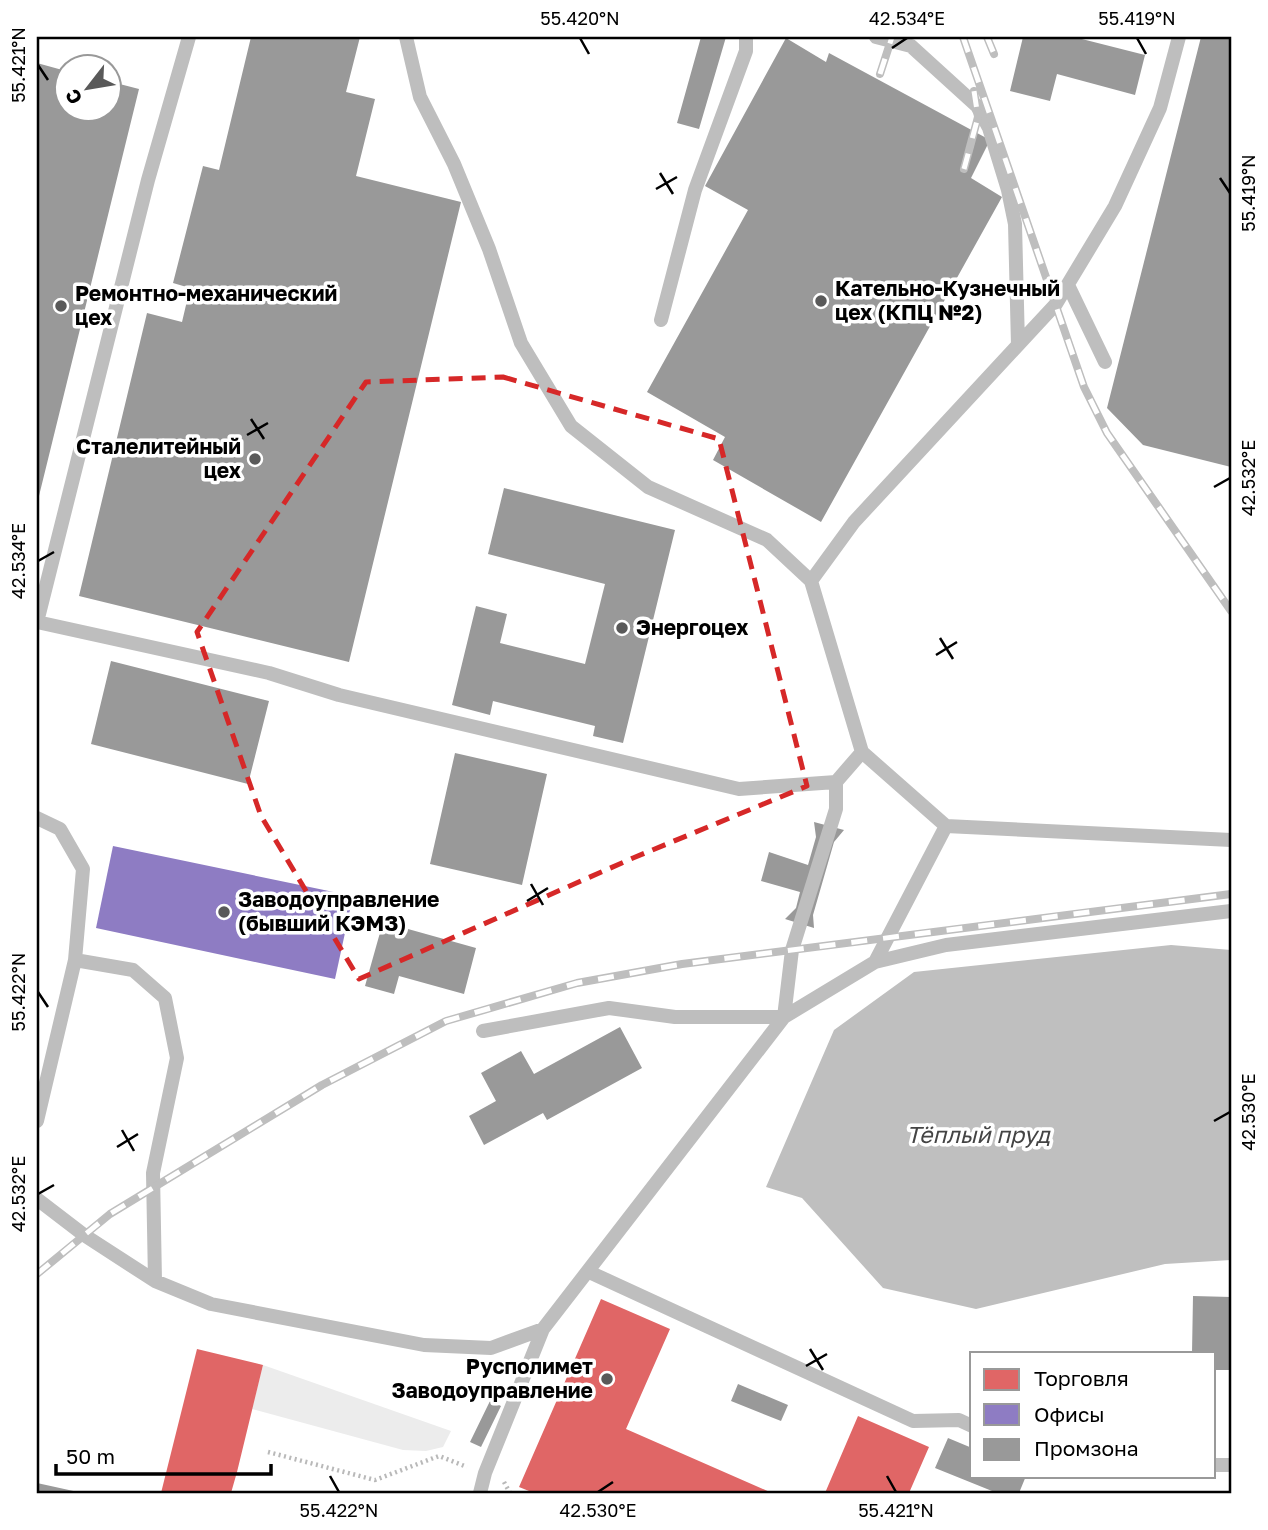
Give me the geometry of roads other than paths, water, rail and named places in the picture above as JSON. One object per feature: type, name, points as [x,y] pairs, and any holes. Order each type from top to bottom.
[{"type":"lane","points":[[189,37],[145,194],[37,622],[269,673],[339,695],[738,789],[836,782]]},
{"type":"lane","points":[[406,37],[420,96],[454,164],[484,237],[521,343],[571,426],[648,487],[767,540],[811,581],[862,752],[946,826],[1231,841]]},
{"type":"lane","points":[[661,320],[695,190],[746,51],[746,37]]},
{"type":"lane","points":[[876,37],[911,46],[976,106],[989,128],[1008,190],[1015,224],[1018,345]]},
{"type":"lane","points":[[811,581],[854,522],[1056,304],[1115,206],[1138,157],[1160,108],[1179,37]]},
{"type":"lane","points":[[1068,285],[1105,362]]},
{"type":"lane","points":[[784,1017],[792,950],[836,809],[836,782],[862,752]]},
{"type":"lane","points":[[37,818],[60,829],[83,869],[75,960],[37,1121]]},
{"type":"lane","points":[[875,962],[946,826]]},
{"type":"lane","points":[[480,1493],[485,1473],[543,1329],[784,1017],[875,962],[946,945],[1231,911]]},
{"type":"lane","points":[[75,960],[133,970],[165,998],[177,1058],[153,1173],[155,1281]]},
{"type":"lane","points":[[483,1031],[609,1008],[675,1017],[784,1017]]},
{"type":"lane","points":[[37,1199],[84,1235],[155,1281],[211,1304],[425,1345],[491,1348],[543,1329]]},
{"type":"lane","points":[[589,1272],[913,1421],[959,1420],[970,1425]]},
{"type":"water","name":"Тёплый пруд","points":[[1171,945],[1231,950],[1231,1260],[1165,1264],[976,1309],[883,1288],[802,1198],[766,1187],[834,1030],[914,972]]},
{"type":"railway","points":[[880,74],[892,37]]},
{"type":"railway","points":[[963,37],[1084,387],[1107,433],[1231,611]]},
{"type":"railway","points":[[987,37],[994,54]]},
{"type":"railway","points":[[964,169],[978,117],[974,91]]},
{"type":"railway","points":[[37,1274],[110,1214],[322,1085],[446,1021],[577,983],[682,964],[1231,894]]},
{"type":"place","name":"Кательно-Кузнечный цех (КПЦ №2)","points":[[821,301]]},
{"type":"place","name":"Ремонтно-механический цех","points":[[61,306]]},
{"type":"place","name":"Сталелитейный цех","points":[[255,459]]},
{"type":"place","name":"Энергоцех","points":[[622,628]]},
{"type":"place","name":"Заводоуправление (бывший КЭМЗ)","points":[[224,912]]},
{"type":"place","name":"Русполимет Заводоуправление","points":[[607,1379]]}]
